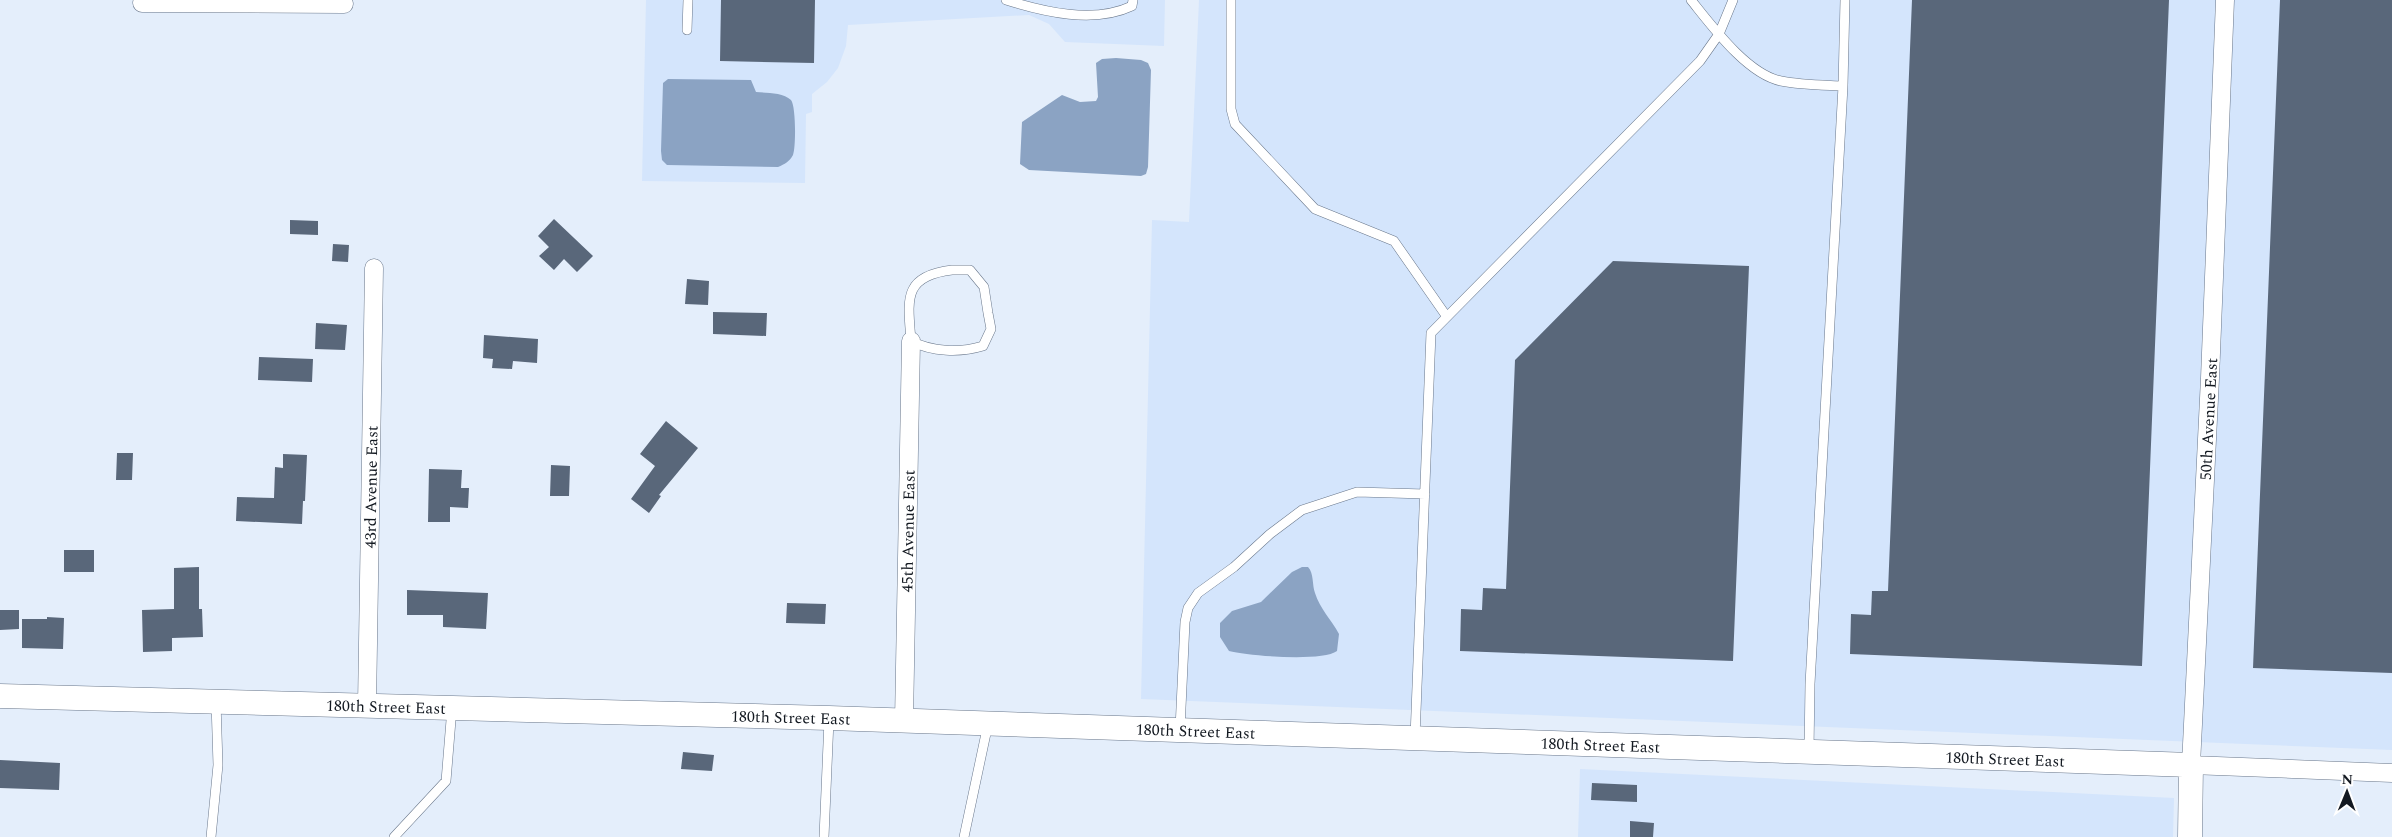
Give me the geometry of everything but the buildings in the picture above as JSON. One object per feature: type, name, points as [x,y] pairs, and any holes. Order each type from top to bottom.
[{"type":"street","name":"50th Avenue East","points":[[2190,837],[2191,765],[2210,378],[2225,0]]},
{"type":"street","points":[[142,3],[344,4]]},
{"type":"street","name":"43rd Avenue East","points":[[367,706],[374,268]]},
{"type":"street","name":"45th Avenue East","points":[[904,721],[911,341]]},
{"type":"street","name":"180th Street East","points":[[0,696],[1180,729],[2392,773]]},
{"type":"lane","points":[[687,30],[688,0]]},
{"type":"lane","points":[[1006,0],[1079,15],[1118,13],[1132,6],[1133,0]]},
{"type":"lane","points":[[1231,0],[1232,109],[1235,124],[1314,209],[1394,242],[1446,318]]},
{"type":"lane","points":[[1691,0],[1719,34],[1756,70],[1768,77],[1781,81],[1842,86]]},
{"type":"lane","points":[[1415,737],[1431,333],[1700,60],[1719,34],[1733,0]]},
{"type":"lane","points":[[1809,751],[1810,684],[1845,0]]},
{"type":"lane","points":[[970,270],[975,274],[984,287],[991,329],[983,346],[970,350],[945,350],[919,345],[911,341],[908,303],[913,287],[923,277],[934,272],[970,270]]},
{"type":"lane","points":[[1180,729],[1185,622],[1192,600],[1198,593],[1234,567],[1270,534],[1302,510],[1358,492],[1425,494]]},
{"type":"lane","points":[[211,837],[218,765],[216,701]]},
{"type":"lane","points":[[394,837],[446,781],[452,708]]},
{"type":"lane","points":[[824,837],[829,718]]},
{"type":"lane","points":[[964,837],[988,724]]},
{"type":"shaded area","points":[[646,0],[1165,0],[1164,46],[1065,42],[1049,24],[1029,15],[848,25],[846,46],[838,68],[827,82],[812,94],[812,112],[806,114],[805,183],[642,181]]},
{"type":"shaded area","points":[[1199,0],[2392,0],[2392,750],[1141,699],[1152,220],[1189,222]]},
{"type":"shaded area","points":[[1102,59],[1141,60],[1148,63],[1151,70],[1148,167],[1146,174],[1141,176],[1029,170],[1020,164],[1022,122],[1062,95],[1080,102],[1096,101],[1098,97],[1096,63]]},
{"type":"shaded area","points":[[668,79],[751,80],[756,92],[775,93],[788,97],[793,104],[795,118],[793,155],[787,162],[778,167],[667,165],[662,160],[661,151],[663,83]]},
{"type":"shaded area","points":[[1302,567],[1308,567],[1310,570],[1317,599],[1339,634],[1337,651],[1329,654],[1302,657],[1252,655],[1229,651],[1220,637],[1220,623],[1232,611],[1261,602],[1292,572]]},
{"type":"shaded area","points":[[1580,769],[2174,798],[2173,837],[1578,837]]}]
